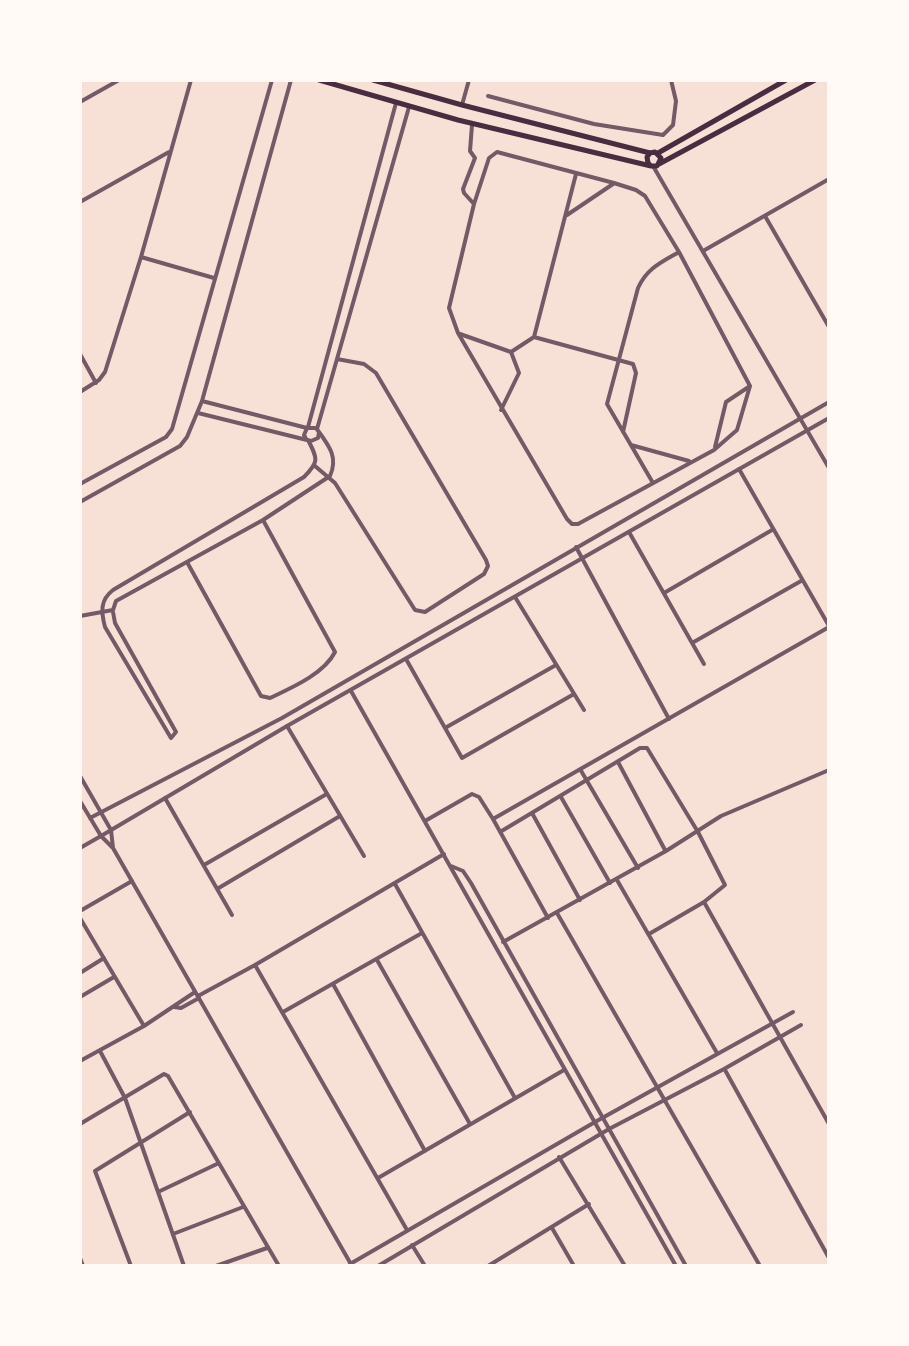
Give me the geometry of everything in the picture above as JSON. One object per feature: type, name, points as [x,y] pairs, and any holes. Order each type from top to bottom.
[{"type":"main road","points":[[319,80],[472,124],[655,165],[815,80]]},
{"type":"main road","points":[[373,80],[654,154],[661,158],[655,165]]},
{"type":"main road","points":[[655,165],[647,159],[786,80]]},
{"type":"main road","points":[[458,120],[462,106]]},
{"type":"street","points":[[80,102],[119,80]]},
{"type":"street","points":[[80,392],[104,376],[191,80]]},
{"type":"street","points":[[80,484],[166,437],[172,429],[272,80]]},
{"type":"street","points":[[80,502],[180,446],[187,438],[202,401],[292,80]]},
{"type":"street","points":[[462,106],[469,80]]},
{"type":"street","points":[[488,96],[594,124],[663,135],[673,125],[676,101],[671,80]]},
{"type":"street","points":[[202,401],[308,427],[318,430],[335,461],[330,476],[262,520],[116,601],[115,623],[176,732],[171,738],[104,626],[104,600],[113,590],[304,478],[315,466],[314,452],[304,435],[308,427],[396,103]]},
{"type":"street","points":[[198,413],[316,440],[409,107]]},
{"type":"street","points":[[472,124],[470,150],[487,164]]},
{"type":"street","points":[[387,133],[400,137]]},
{"type":"street","points":[[80,190],[83,200],[170,152]]},
{"type":"street","points":[[497,152],[576,174],[645,196],[680,252],[750,386],[737,430],[714,450],[572,524],[458,333],[449,302],[474,204],[492,154],[497,152]]},
{"type":"street","points":[[474,204],[463,189],[475,158]]},
{"type":"street","points":[[655,165],[829,468]]},
{"type":"street","points":[[511,352],[534,336],[576,174]]},
{"type":"street","points":[[703,252],[829,179]]},
{"type":"street","points":[[567,215],[614,184]]},
{"type":"street","points":[[765,216],[829,327]]},
{"type":"street","points":[[652,483],[607,404],[643,276],[680,252]]},
{"type":"street","points":[[141,258],[214,278]]},
{"type":"street","points":[[458,333],[511,352],[520,373],[501,410]]},
{"type":"street","points":[[534,336],[634,364],[623,432]]},
{"type":"street","points":[[80,354],[96,382]]},
{"type":"street","points":[[315,466],[330,476],[411,608],[425,612],[487,570],[486,560],[376,373],[364,364],[337,359]]},
{"type":"street","points":[[714,450],[724,406],[750,386]]},
{"type":"street","points":[[80,824],[282,718],[829,402]]},
{"type":"street","points":[[80,848],[829,418]]},
{"type":"street","points":[[631,445],[691,462]]},
{"type":"street","points":[[493,818],[829,626],[739,469]]},
{"type":"street","points":[[187,562],[261,696],[270,698],[305,679],[328,664],[334,648],[262,520]]},
{"type":"street","points":[[664,594],[774,529]]},
{"type":"street","points":[[629,532],[704,664]]},
{"type":"street","points":[[576,546],[669,719]]},
{"type":"street","points":[[692,643],[803,580]]},
{"type":"street","points":[[515,597],[584,710]]},
{"type":"street","points":[[80,616],[113,610]]},
{"type":"street","points":[[406,660],[463,758],[574,694]]},
{"type":"street","points":[[446,728],[556,666]]},
{"type":"street","points":[[351,691],[594,1122],[678,1261],[686,1266]]},
{"type":"street","points":[[287,726],[364,856]]},
{"type":"street","points":[[500,832],[644,747],[649,750],[726,885],[649,934]]},
{"type":"street","points":[[618,762],[666,852]]},
{"type":"street","points":[[580,769],[638,868]]},
{"type":"street","points":[[503,942],[666,852],[722,816],[829,770]]},
{"type":"street","points":[[80,776],[110,828],[113,848]]},
{"type":"street","points":[[204,865],[327,794]]},
{"type":"street","points":[[425,821],[468,795],[480,798],[548,918]]},
{"type":"street","points":[[561,797],[610,884]]},
{"type":"street","points":[[165,798],[232,915]]},
{"type":"street","points":[[80,801],[113,848],[349,1265],[793,1012]]},
{"type":"street","points":[[532,813],[580,900]]},
{"type":"street","points":[[218,889],[340,816]]},
{"type":"street","points":[[80,1061],[174,1007],[181,1008],[197,995],[444,854]]},
{"type":"street","points":[[451,866],[465,873],[609,1129],[678,1261]]},
{"type":"street","points":[[617,880],[717,1054]]},
{"type":"street","points":[[132,881],[80,915],[144,1026]]},
{"type":"street","points":[[394,883],[515,1098]]},
{"type":"street","points":[[704,902],[829,1124]]},
{"type":"street","points":[[558,913],[760,1266]]},
{"type":"street","points":[[283,1012],[422,933]]},
{"type":"street","points":[[80,973],[104,958]]},
{"type":"street","points":[[376,960],[470,1124]]},
{"type":"street","points":[[255,965],[407,1230]]},
{"type":"street","points":[[80,998],[114,976]]},
{"type":"street","points":[[333,984],[425,1150]]},
{"type":"street","points":[[526,1001],[534,996]]},
{"type":"street","points":[[378,1266],[609,1129],[801,1026]]},
{"type":"street","points":[[100,1050],[124,1098],[184,1266]]},
{"type":"street","points":[[724,1069],[829,1258]]},
{"type":"street","points":[[378,1178],[564,1070]]},
{"type":"street","points":[[80,1124],[166,1075],[279,1266]]},
{"type":"street","points":[[131,1266],[94,1173],[190,1112]]},
{"type":"street","points":[[559,1158],[625,1266]]},
{"type":"street","points":[[158,1192],[219,1163]]},
{"type":"street","points":[[488,1266],[589,1204]]},
{"type":"street","points":[[173,1234],[244,1206]]},
{"type":"street","points":[[552,1228],[574,1266]]},
{"type":"street","points":[[412,1245],[425,1266]]},
{"type":"street","points":[[216,1266],[268,1248]]},
{"type":"street","points":[[80,1258],[83,1266]]}]
